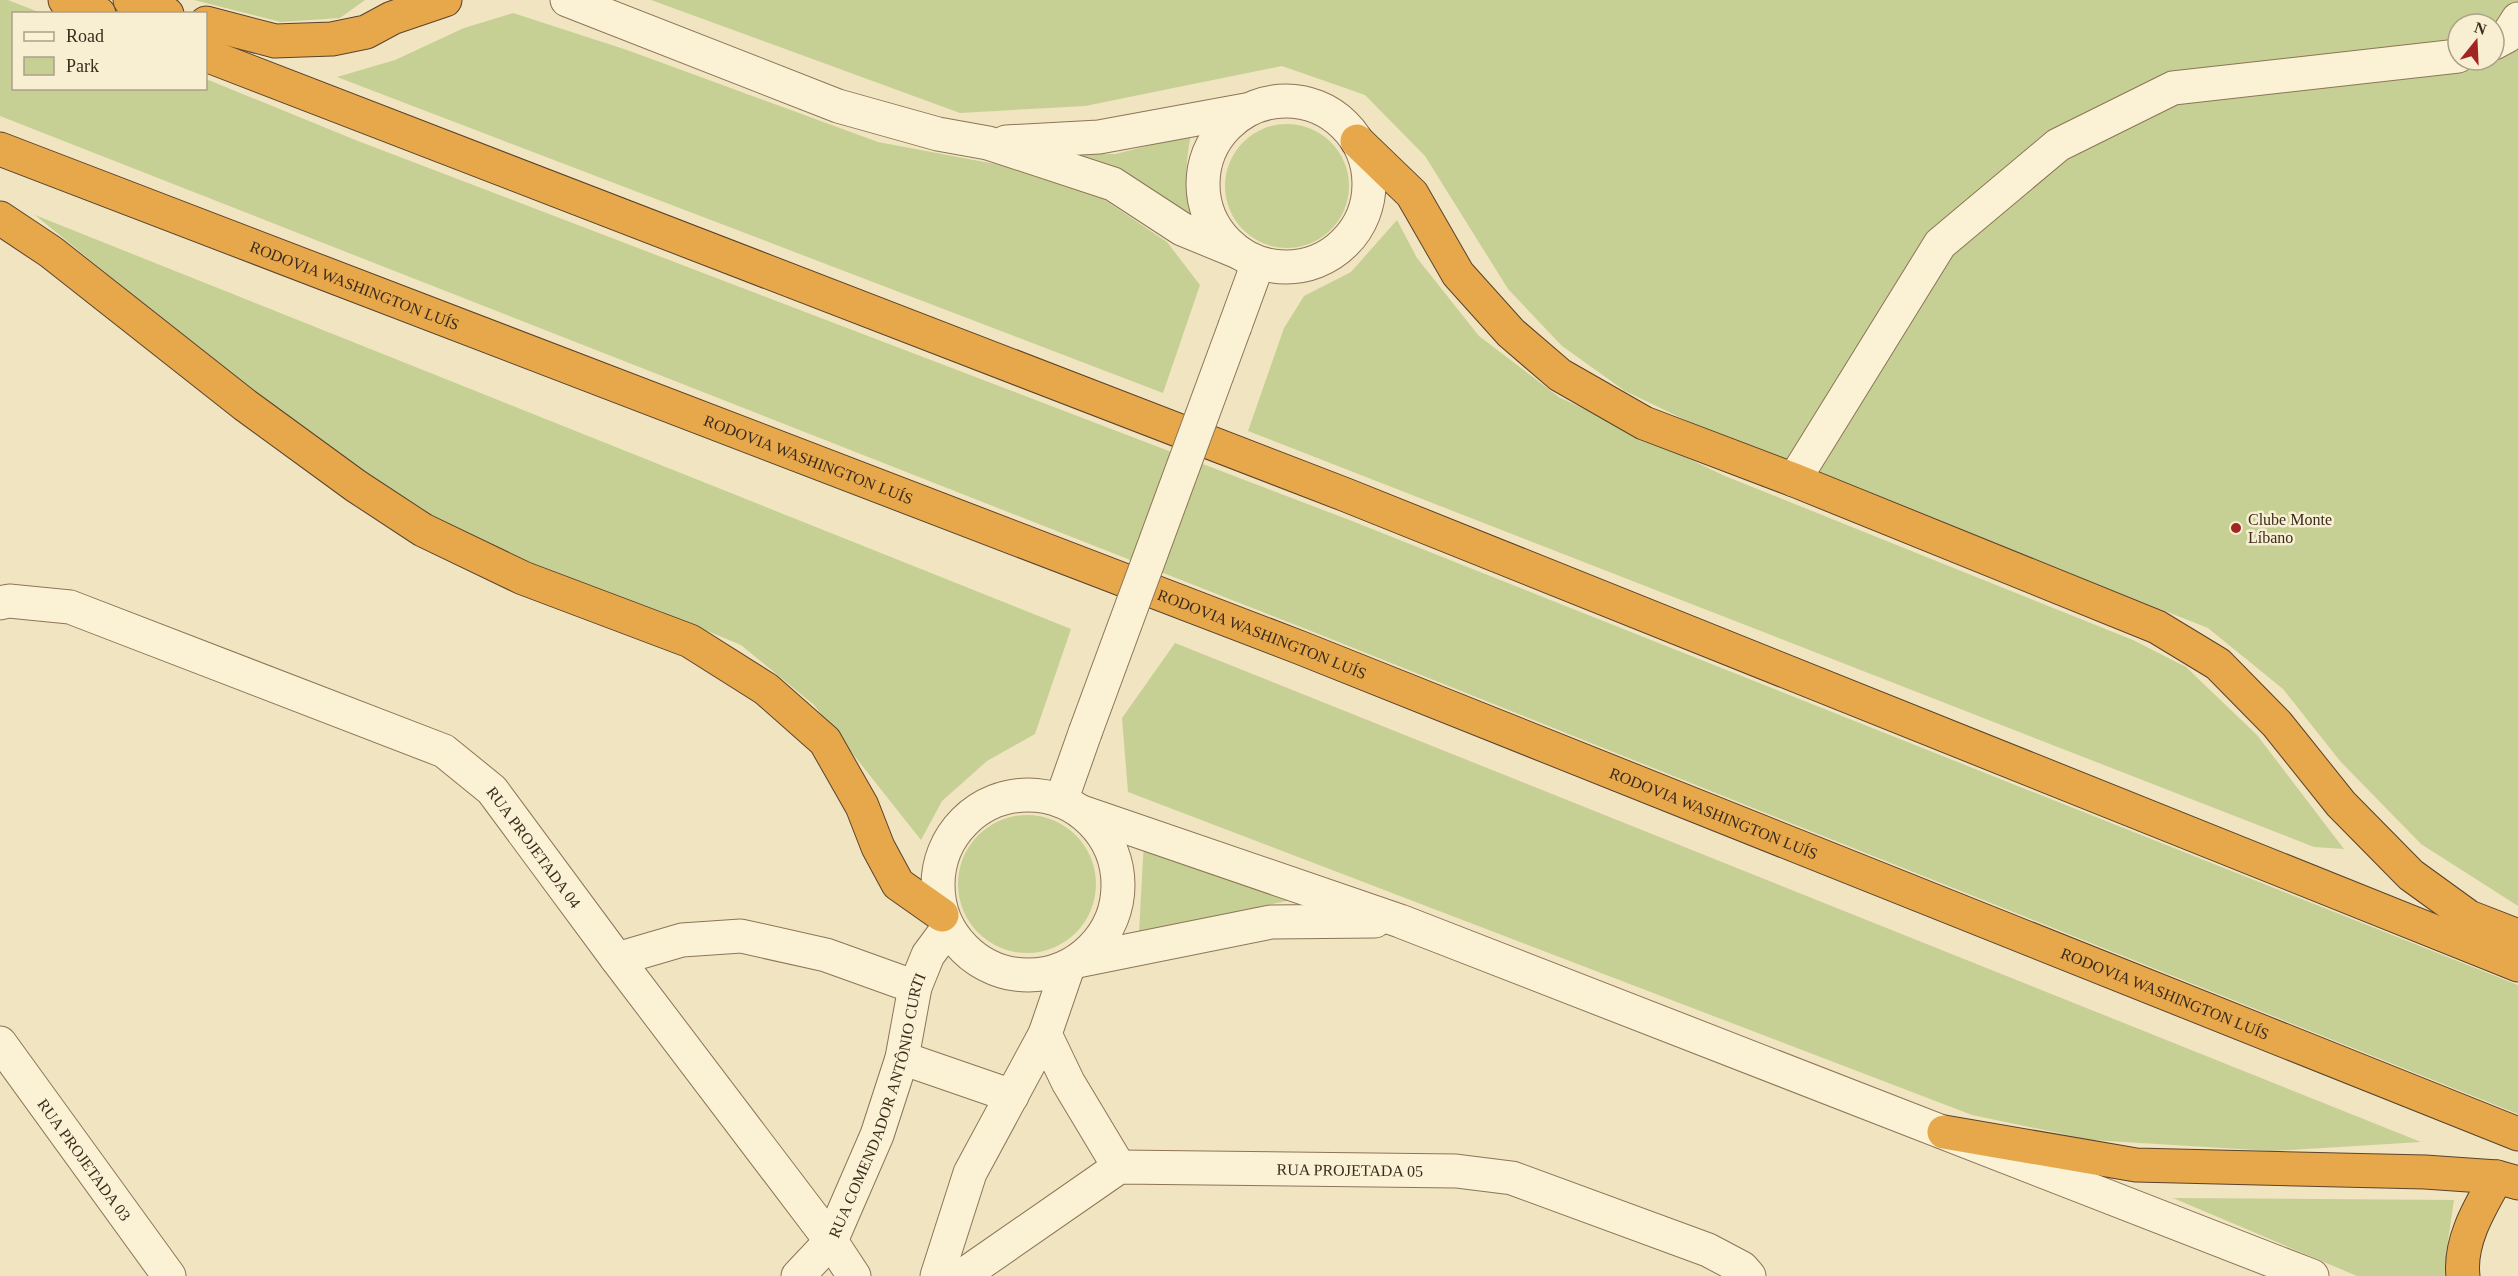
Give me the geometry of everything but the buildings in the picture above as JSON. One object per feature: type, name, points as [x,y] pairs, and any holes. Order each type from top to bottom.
[{"type":"highway","points":[[65,0],[94,12]]},
{"type":"highway","points":[[130,0],[162,12]]},
{"type":"highway","points":[[207,23],[275,41],[344,37],[366,32],[396,9],[445,0]]},
{"type":"highway","points":[[207,55],[1346,495],[2518,965]]},
{"type":"highway","points":[[1358,141],[1412,194],[1458,274],[1511,333],[1560,375],[1644,423],[1794,480],[2157,627],[2218,664],[2277,724],[2341,804],[2411,875],[2469,916],[2518,936]]},
{"type":"highway","name":"RODOVIA WASHINGTON LUÍS","points":[[0,149],[1290,643],[2518,1134]]},
{"type":"highway","points":[[0,218],[51,252],[245,405],[356,486],[423,530],[523,578],[690,641],[766,689],[825,741],[862,806],[878,847],[898,884],[945,921]]},
{"type":"highway","points":[[1944,1131],[2136,1165],[2413,1172],[2507,1180]]},
{"type":"highway","points":[[2463,1276],[2466,1241],[2478,1210],[2507,1180]]},
{"type":"street","points":[[567,0],[838,106],[938,134],[988,144],[1113,184],[1182,229],[1248,258],[1290,268],[1327,257],[1355,232],[1364,215],[1369,197],[1370,177],[1365,158],[1358,141],[1347,127],[1333,116],[1308,105],[1282,101],[1248,110],[1099,137],[988,144]]},
{"type":"street","points":[[2506,37],[2518,19]]},
{"type":"street","points":[[1794,480],[1940,244],[2058,145],[2173,88],[2446,57]]},
{"type":"street","points":[[1248,110],[1233,119],[1221,131],[1205,162],[1202,179],[1207,213],[1220,235],[1248,258]]},
{"type":"street","points":[[1072,806],[1085,733],[1235,326],[1248,258]]},
{"type":"street","name":"RUA PROJETADA 04","points":[[0,603],[9,601],[70,607],[444,751],[492,790],[831,1241],[854,1276]]},
{"type":"street","points":[[1400,921],[1271,922],[1073,964],[1041,975],[1013,975],[987,966],[964,950],[945,921],[937,886],[941,856],[955,831],[976,810],[1003,798],[1032,795],[1072,806],[1400,921],[2312,1276]]},
{"type":"street","points":[[938,1276],[970,1173],[1045,1034],[1073,964],[1103,937],[1117,905],[1118,871],[1106,838],[1072,806]]},
{"type":"street","name":"RUA COMENDADOR ANTÔNIO CURTI","points":[[798,1276],[831,1241],[877,1136],[902,1058],[915,987],[945,921]]},
{"type":"street","points":[[617,959],[682,940],[741,936],[826,955],[915,987]]},
{"type":"street","points":[[962,1276],[1119,1167],[1068,1082],[1045,1034]]},
{"type":"street","name":"RUA PROJETADA 03","points":[[0,1043],[169,1276]]},
{"type":"street","points":[[902,1058],[1012,1096]]},
{"type":"street","name":"RUA PROJETADA 05","points":[[1119,1167],[1456,1170],[1512,1178],[1708,1250],[1742,1268],[1749,1276]]},
{"type":"street","points":[[953,1227],[981,1242],[1011,1242]]},
{"type":"green space","points":[[0,0],[8,0],[38,12],[12,12],[12,90],[207,90],[207,79],[358,141],[1352,521],[2518,985],[2518,1114],[1311,631],[0,116]]},
{"type":"green space","points":[[194,0],[365,0],[340,18],[281,22]]},
{"type":"green space","name":"Clube Monte Líbano","points":[[651,0],[2518,0],[2518,906],[2421,844],[2340,761],[2283,689],[2208,628],[1702,428],[1625,391],[1562,346],[1508,289],[1425,156],[1365,95],[1282,66],[1085,106],[960,113]]},
{"type":"green space","points":[[513,13],[627,50],[878,142],[1033,171],[1099,196],[1167,242],[1200,285],[1163,393],[337,77],[395,60],[464,28]]},
{"type":"green space","points":[[1287,124],[1311,129],[1331,142],[1344,162],[1349,186],[1344,210],[1331,230],[1311,243],[1287,248],[1263,243],[1243,230],[1230,210],[1225,186],[1230,162],[1243,142],[1263,129]]},
{"type":"green space","points":[[1191,135],[1187,157],[1187,179],[1193,222],[1053,154],[1115,154]]},
{"type":"green space","points":[[35,215],[1071,629],[1035,734],[987,761],[942,801],[921,840],[814,705],[741,645],[657,610],[540,569],[456,533],[263,401]]},
{"type":"green space","points":[[1397,220],[1417,258],[1479,336],[1559,397],[1725,476],[2133,640],[2186,667],[2257,735],[2344,849],[2314,847],[1248,431],[1284,328],[1304,296],[1351,272]]},
{"type":"green space","points":[[1175,643],[2421,1142],[2272,1151],[2091,1140],[1972,1115],[1128,792],[1122,718]]},
{"type":"green space","points":[[1027,815],[1053,820],[1076,835],[1091,858],[1096,884],[1091,910],[1076,933],[1053,948],[1027,953],[1001,948],[978,933],[963,910],[958,884],[963,858],[978,835],[1001,820]]},
{"type":"green space","points":[[1144,841],[1306,897],[1139,932]]},
{"type":"green space","points":[[2173,1198],[2454,1200],[2446,1254],[2450,1276],[2357,1276]]},
{"type":"place","name":"Clube Monte Líbano","points":[[2236,528]]}]
